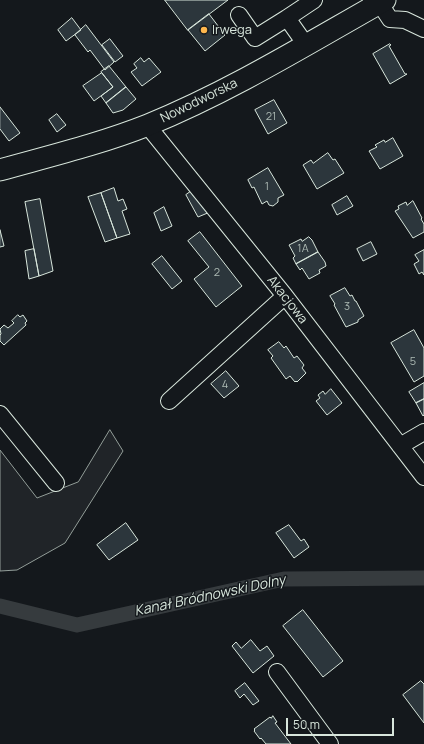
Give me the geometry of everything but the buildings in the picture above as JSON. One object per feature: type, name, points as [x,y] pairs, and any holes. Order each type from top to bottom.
[{"type":"main road","name":"Nowodworska","points":[[0,170],[103,140],[147,125],[193,105],[306,45],[377,2]]},
{"type":"street","points":[[239,14],[255,38],[314,0]]},
{"type":"street","points":[[377,2],[390,19],[405,20],[424,29]]},
{"type":"street","points":[[287,18],[306,45]]},
{"type":"street","name":"Akacjowa","points":[[147,125],[285,296],[424,477]]},
{"type":"street","points":[[168,401],[285,296]]},
{"type":"street","points":[[0,414],[56,483]]},
{"type":"street","points":[[400,446],[424,432]]},
{"type":"street","points":[[277,672],[330,744]]},
{"type":"shaded area","points":[[110,430],[123,451],[65,543],[17,570],[0,571],[0,450],[37,498],[78,482]]},
{"type":"waterway","name":"Kanał Bródnowski Dolny","points":[[0,606],[77,625],[284,579],[424,578]]},
{"type":"place","name":"Irwega","points":[[204,30]]}]
